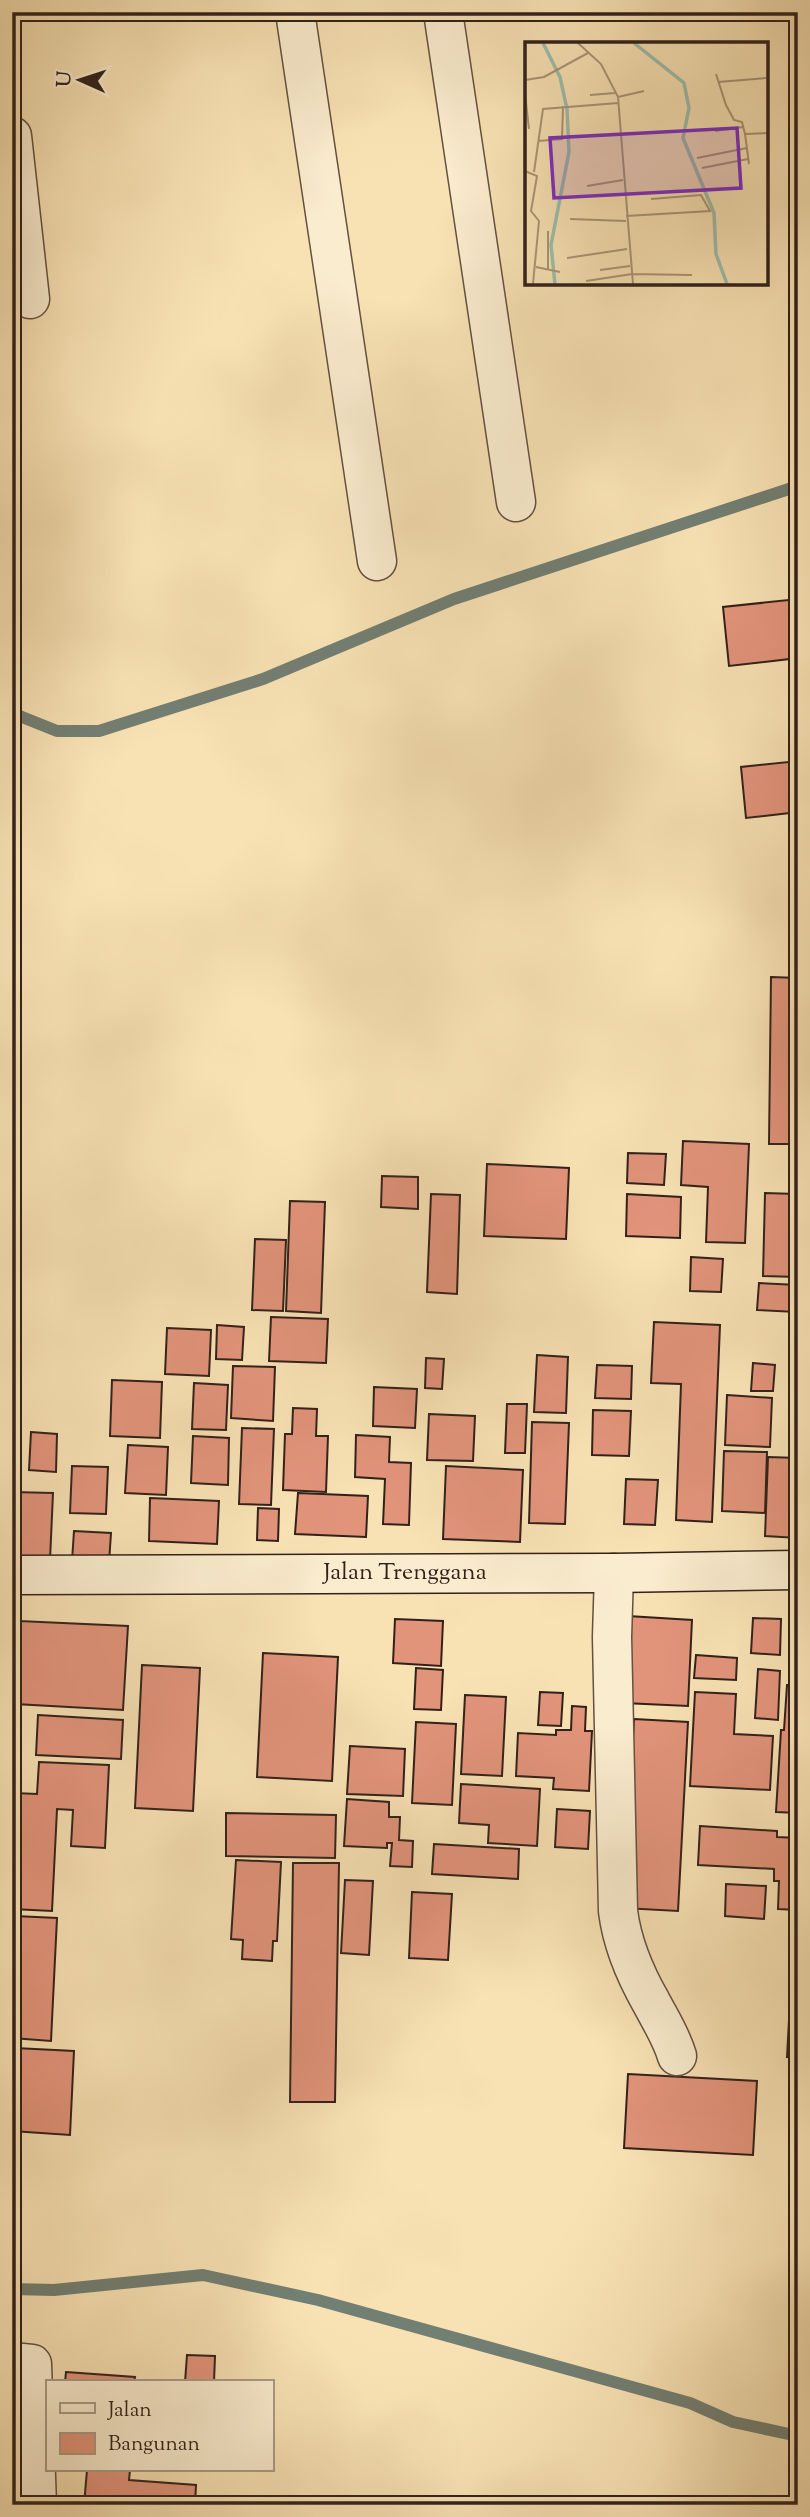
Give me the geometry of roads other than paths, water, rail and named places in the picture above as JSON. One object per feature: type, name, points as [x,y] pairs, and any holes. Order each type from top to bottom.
[{"type":"street","points":[[295,12],[377,561]]},
{"type":"street","points":[[443,12],[516,502]]},
{"type":"street","points":[[12,136],[30,299]]},
{"type":"street","name":"Jalan Trenggana","points":[[12,1575],[798,1570]]},
{"type":"street","points":[[614,1573],[612,1651],[619,1923],[640,1982],[671,2037],[677,2056]]},
{"type":"street","points":[[12,2362],[32,2364],[37,2505]]},
{"type":"waterway","points":[[12,713],[57,731],[99,731],[263,679],[454,599],[798,486]]},
{"type":"waterway","points":[[12,2289],[54,2290],[203,2275],[318,2300],[690,2403],[733,2422],[798,2436]]}]
